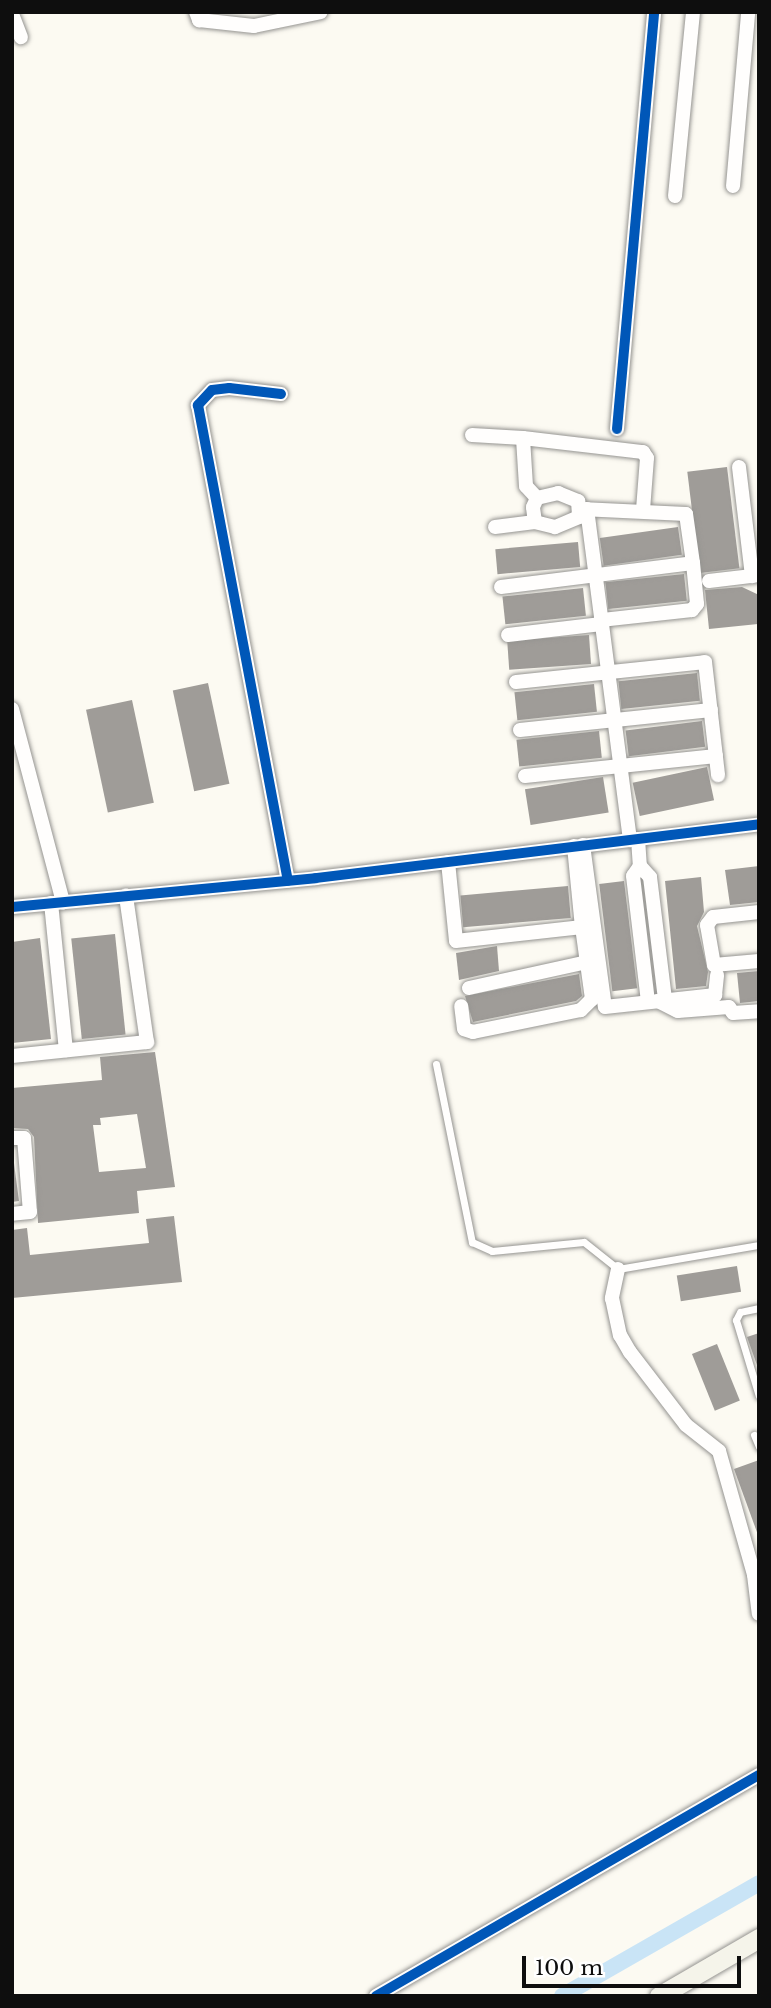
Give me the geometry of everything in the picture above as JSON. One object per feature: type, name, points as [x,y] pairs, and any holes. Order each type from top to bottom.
[{"type":"street","points":[[196,12],[199,20],[254,26],[321,12]]},
{"type":"street","points":[[617,429],[654,12]]},
{"type":"street","points":[[675,196],[693,12]]},
{"type":"street","points":[[12,14],[21,37]]},
{"type":"street","points":[[733,186],[749,14]]},
{"type":"street","points":[[281,394],[229,388],[212,390],[198,405],[288,881]]},
{"type":"street","points":[[472,435],[643,452],[647,458],[643,510]]},
{"type":"street","points":[[523,439],[526,486],[537,498]]},
{"type":"street","points":[[709,581],[755,575],[739,467]]},
{"type":"street","points":[[537,498],[570,496],[584,509],[620,766],[640,866],[633,876],[657,1001]]},
{"type":"street","points":[[536,522],[533,507],[537,498]]},
{"type":"street","points":[[495,527],[536,522],[555,527],[571,523],[584,509],[643,510],[688,516],[697,604],[692,610],[508,635]]},
{"type":"street","points":[[501,587],[693,563]]},
{"type":"street","points":[[516,682],[705,662],[719,775]]},
{"type":"street","points":[[12,709],[57,903],[66,1050]]},
{"type":"street","points":[[520,730],[711,710]]},
{"type":"street","points":[[525,776],[716,756]]},
{"type":"street","points":[[12,907],[288,881],[759,824]]},
{"type":"street","points":[[461,1006],[467,1032],[581,1010],[592,999],[582,927],[579,846]]},
{"type":"street","points":[[579,846],[603,1005],[717,995],[721,970]]},
{"type":"street","points":[[448,862],[456,941],[582,927]]},
{"type":"street","points":[[12,1056],[147,1042],[126,896]]},
{"type":"street","points":[[759,912],[709,920],[711,960],[721,970],[729,1007],[733,1013],[759,1011]]},
{"type":"street","points":[[721,970],[759,961]]},
{"type":"street","points":[[469,988],[587,962]]},
{"type":"street","points":[[657,1001],[678,1011],[729,1007]]},
{"type":"street","points":[[12,1138],[24,1138],[30,1212],[12,1214]]},
{"type":"street","points":[[618,1269],[612,1298],[620,1335],[686,1425],[719,1451],[754,1575],[759,1614]]},
{"type":"street","points":[[376,1996],[759,1775]]},
{"type":"street","points":[[659,1996],[759,1938]]},
{"type":"lane","points":[[436,1064],[472,1242],[492,1251],[584,1242],[618,1269],[759,1245]]},
{"type":"lane","points":[[759,1308],[740,1311],[736,1320],[759,1396]]},
{"type":"lane","points":[[754,1435],[759,1447]]},
{"type":"building","points":[[727,467],[739,568],[700,573],[687,472]]},
{"type":"building","points":[[678,527],[682,555],[604,566],[600,538]]},
{"type":"building","points":[[578,542],[580,567],[497,574],[495,549]]},
{"type":"building","points":[[684,574],[687,601],[608,609],[605,582]]},
{"type":"building","points":[[742,587],[759,595],[758,624],[709,629],[705,590]]},
{"type":"building","points":[[583,588],[586,616],[505,624],[502,596]]},
{"type":"building","points":[[589,635],[591,664],[509,670],[507,641]]},
{"type":"building","points":[[697,673],[700,701],[621,709],[618,681]]},
{"type":"building","points":[[208,683],[229,784],[194,791],[173,690]]},
{"type":"building","points":[[594,684],[597,712],[517,720],[514,692]]},
{"type":"building","points":[[132,700],[154,803],[108,812],[86,710]]},
{"type":"building","points":[[702,721],[705,747],[629,756],[626,730]]},
{"type":"building","points":[[599,731],[602,758],[519,767],[516,740]]},
{"type":"building","points":[[707,767],[714,800],[640,816],[633,783]]},
{"type":"building","points":[[603,777],[609,813],[531,825],[525,789]]},
{"type":"building","points":[[759,866],[759,902],[730,905],[725,870]]},
{"type":"building","points":[[701,877],[704,912],[697,926],[708,972],[706,986],[676,989],[665,881]]},
{"type":"building","points":[[624,881],[637,988],[612,991],[599,884]]},
{"type":"building","points":[[568,886],[571,918],[463,927],[460,895]]},
{"type":"building","points":[[115,934],[126,1034],[82,1039],[71,939]]},
{"type":"building","points":[[40,938],[51,1039],[12,1043],[12,942]]},
{"type":"building","points":[[497,946],[499,971],[459,980],[456,953]]},
{"type":"building","points":[[759,971],[759,1001],[740,1003],[737,973]]},
{"type":"building","points":[[579,974],[582,996],[576,1001],[473,1022],[465,996]]},
{"type":"building","points":[[155,1052],[175,1187],[137,1191],[139,1213],[38,1223],[34,1137],[28,1129],[12,1128],[12,1088],[102,1080],[100,1057]],"holes":[[[137,1114],[146,1168],[99,1172],[93,1125],[101,1125],[100,1118]]]},
{"type":"building","points":[[12,1148],[19,1201],[12,1202]]},
{"type":"building","points":[[174,1216],[182,1282],[12,1298],[12,1230],[27,1228],[30,1255],[149,1243],[146,1219]]},
{"type":"building","points":[[737,1266],[741,1292],[681,1301],[677,1276]]},
{"type":"building","points":[[759,1333],[759,1368],[758,1368],[747,1337]]},
{"type":"building","points":[[717,1344],[740,1401],[715,1411],[692,1354]]},
{"type":"building","points":[[759,1460],[759,1535],[758,1535],[734,1469]]},
{"type":"waterway","points":[[562,1996],[759,1883]]},
{"type":"cycle path","points":[[617,429],[654,12]]},
{"type":"cycle path","points":[[281,394],[229,388],[212,390],[198,405],[288,881]]},
{"type":"cycle path","points":[[12,907],[316,878],[759,824]]},
{"type":"cycle path","points":[[376,1996],[759,1775]]}]
